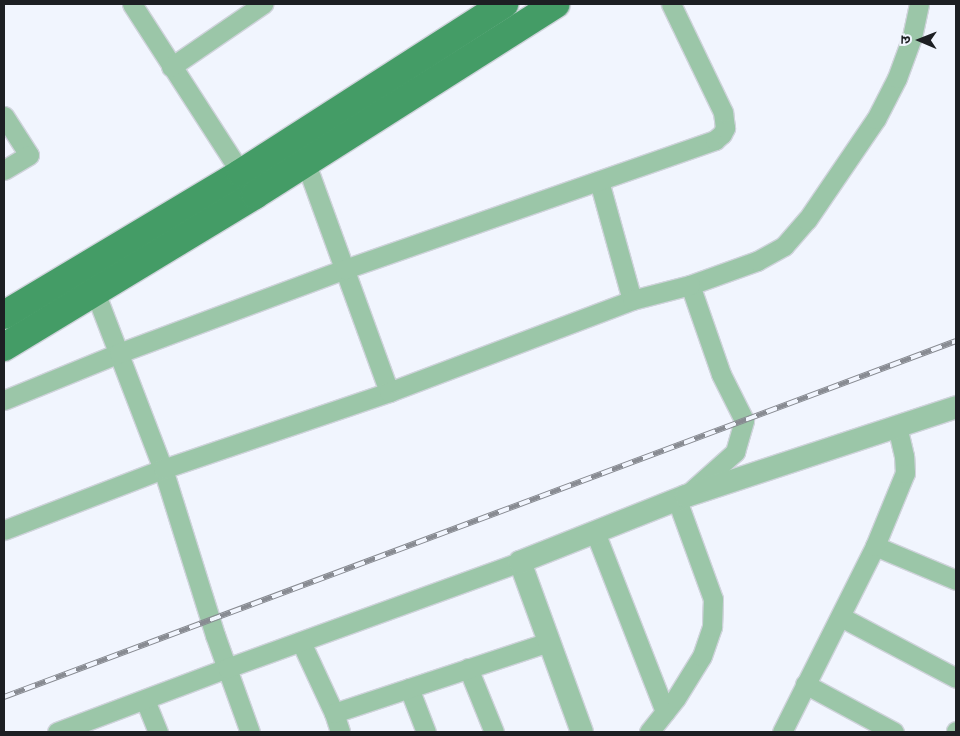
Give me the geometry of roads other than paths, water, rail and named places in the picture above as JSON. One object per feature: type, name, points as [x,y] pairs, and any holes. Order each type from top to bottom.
[{"type":"main road","points":[[4,347],[255,194],[556,4]]},
{"type":"main road","points":[[4,315],[241,173],[488,8]]},
{"type":"street","points":[[132,4],[241,173]]},
{"type":"street","points":[[171,67],[263,4]]},
{"type":"street","points":[[4,400],[119,353],[345,269],[715,140],[722,134],[725,128],[723,112],[670,4]]},
{"type":"street","points":[[4,530],[162,469],[389,392],[632,300],[690,285],[757,261],[784,246],[807,220],[876,119],[897,78],[909,45],[919,4]]},
{"type":"street","points":[[4,116],[29,155],[4,170]]},
{"type":"street","points":[[305,161],[389,392]]},
{"type":"street","points":[[598,181],[632,300]]},
{"type":"street","points":[[681,498],[735,452],[744,420],[721,374],[690,285]]},
{"type":"street","points":[[95,292],[162,469],[226,668],[250,732]]},
{"type":"street","points":[[68,730],[226,668],[520,562],[681,498],[789,460],[956,407]]},
{"type":"street","points":[[782,732],[875,546],[905,464],[898,426]]},
{"type":"street","points":[[649,732],[665,712],[702,656],[712,628],[713,599],[681,498]]},
{"type":"street","points":[[595,532],[665,712]]},
{"type":"street","points":[[875,546],[956,580]]},
{"type":"street","points":[[520,562],[582,732]]},
{"type":"street","points":[[841,617],[956,678]]},
{"type":"street","points":[[301,642],[334,713],[340,732]]},
{"type":"street","points":[[334,713],[548,642]]},
{"type":"street","points":[[468,668],[494,732]]},
{"type":"street","points":[[805,684],[871,727],[894,732]]},
{"type":"street","points":[[409,688],[426,732]]},
{"type":"street","points":[[145,700],[158,732]]},
{"type":"railway","points":[[4,697],[956,341]]}]
